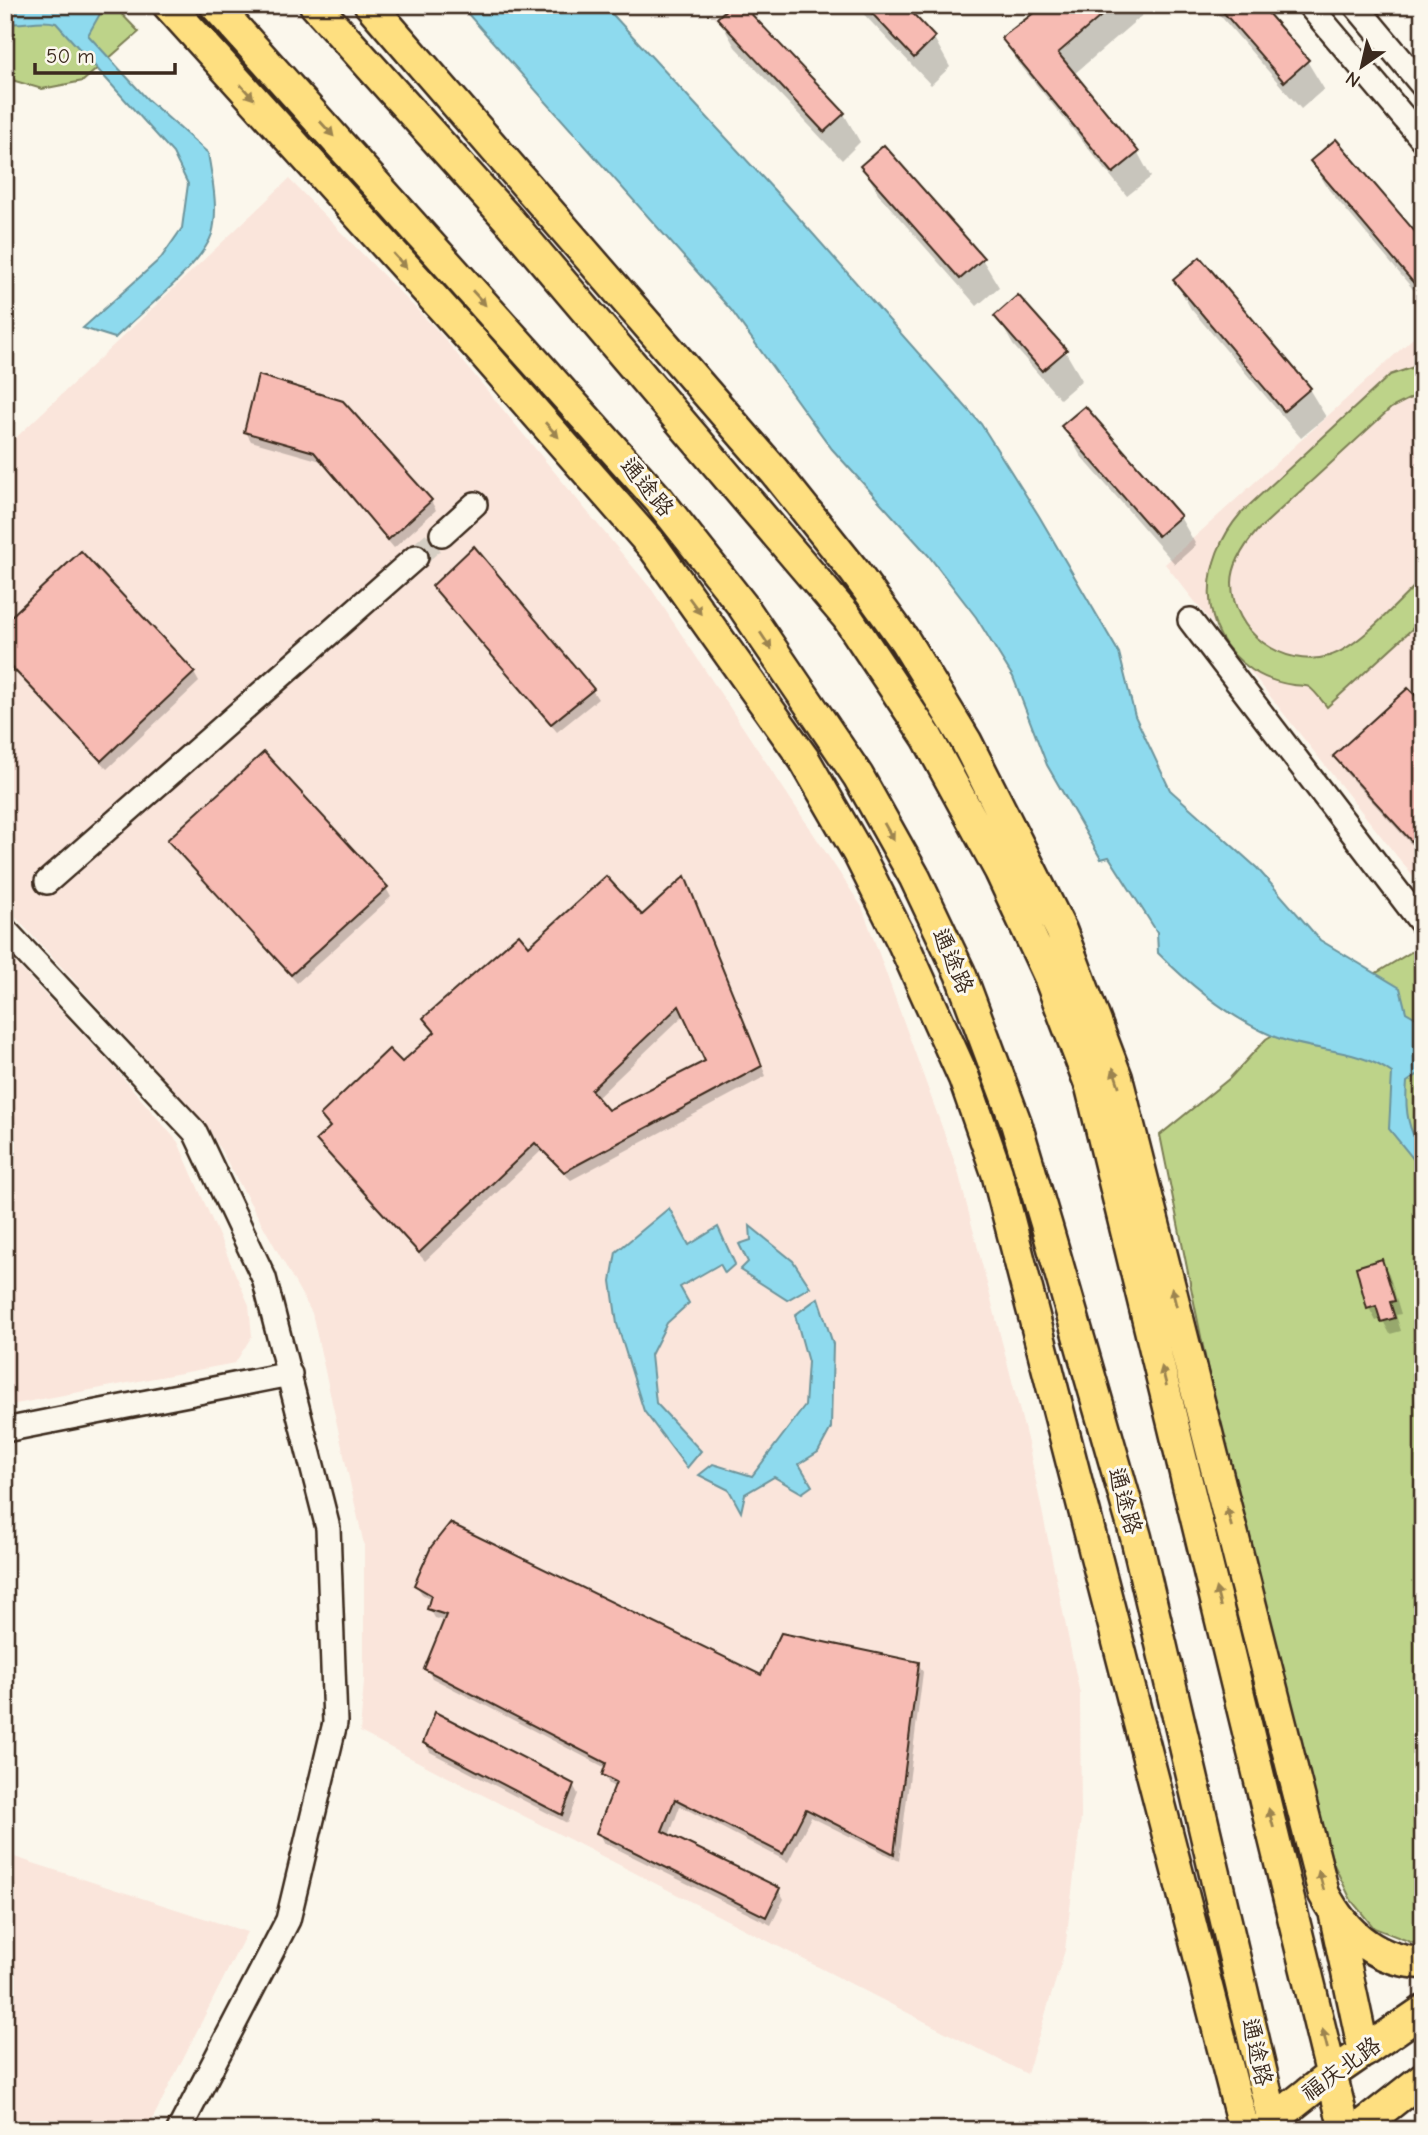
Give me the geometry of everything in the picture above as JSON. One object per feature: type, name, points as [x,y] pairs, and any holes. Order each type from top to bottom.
[{"type":"main road","points":[[168,5],[477,346],[654,548],[804,759],[858,853],[904,945],[964,1078],[996,1174],[1244,2130]]},
{"type":"main road","name":"通途路","points":[[215,5],[659,500],[742,606],[858,776],[915,878],[965,985],[1016,1123],[1136,1537],[1270,2127]]},
{"type":"main road","points":[[315,5],[508,219],[847,617],[927,737],[1000,871],[1048,974],[1091,1087],[1334,2073],[1345,2130]]},
{"type":"main road","points":[[370,5],[775,472],[855,572],[905,641],[966,741],[1061,929],[1117,1078],[1324,1894],[1334,1913],[1351,1934],[1374,1951],[1403,1962],[1423,1963]]},
{"type":"main road","points":[[1334,1913],[1364,2052]]},
{"type":"main road","name":"福庆北路","points":[[1270,2127],[1334,2073],[1423,2011]]},
{"type":"main road","points":[[1357,2130],[1423,2078]]},
{"type":"street","points":[[1308,5],[1423,140]]},
{"type":"street","points":[[1354,5],[1423,86]]},
{"type":"street","points":[[442,534],[475,504]]},
{"type":"street","points":[[47,882],[416,557]]},
{"type":"street","points":[[1191,620],[1423,925]]},
{"type":"street","points":[[5,930],[195,1132],[264,1278],[328,1528],[335,1723],[288,1920],[179,2130]]},
{"type":"street","points":[[5,1430],[290,1374]]},
{"type":"shaded area","points":[[289,179],[438,331],[652,590],[862,907],[958,1171],[1028,1443],[1080,1694],[1081,1818],[1065,1950],[1027,2074],[360,1732],[364,1681],[364,1545],[312,1313],[206,1124],[5,906],[5,448]]},
{"type":"shaded area","points":[[1423,329],[1423,889],[1165,564]]},
{"type":"shaded area","points":[[5,952],[111,1064],[178,1142],[249,1305],[252,1336],[235,1363],[5,1406]]},
{"type":"shaded area","points":[[5,1854],[247,1932],[147,2130],[5,2130]]},
{"type":"green space","points":[[5,5],[113,5],[139,32],[83,81],[42,89],[5,78]]},
{"type":"green space","points":[[1423,364],[1423,392],[1391,408],[1257,531],[1234,569],[1234,601],[1251,631],[1263,643],[1278,652],[1312,659],[1329,656],[1353,643],[1423,578],[1423,619],[1327,707],[1309,687],[1267,678],[1252,670],[1233,654],[1220,636],[1213,616],[1211,573],[1227,532],[1241,513],[1390,375]]},
{"type":"green space","points":[[1423,945],[1423,1940],[1413,1943],[1374,1928],[1351,1900],[1334,1865],[1311,1790],[1209,1376],[1160,1135],[1230,1078],[1266,1039]]},
{"type":"water","points":[[5,5],[105,5],[88,35],[148,100],[208,153],[215,214],[212,234],[206,246],[169,289],[115,338],[83,328],[161,258],[182,228],[188,184],[173,153],[56,23],[5,23]]},
{"type":"water","points":[[460,5],[604,5],[775,191],[981,424],[1039,516],[1119,653],[1135,716],[1170,790],[1257,868],[1320,940],[1400,988],[1406,1012],[1423,1022],[1423,1075],[1420,1073],[1407,1082],[1406,1100],[1413,1135],[1423,1149],[1423,1171],[1389,1129],[1392,1073],[1365,1059],[1290,1042],[1258,1029],[1212,1001],[1158,953],[1157,932],[1109,857],[1101,859],[1047,765],[1013,677],[976,617],[928,555],[832,449],[731,310]]},
{"type":"water","points":[[669,1208],[689,1245],[718,1227],[735,1264],[725,1273],[720,1264],[680,1287],[689,1303],[667,1323],[651,1355],[656,1403],[701,1451],[687,1468],[644,1411],[617,1324],[611,1281],[616,1252]]},
{"type":"water","points":[[750,1226],[793,1261],[810,1287],[787,1300],[740,1270],[748,1262],[739,1244],[751,1240]]},
{"type":"water","points":[[818,1298],[833,1344],[831,1428],[818,1452],[799,1464],[812,1486],[802,1493],[774,1477],[745,1494],[741,1512],[729,1490],[699,1475],[713,1464],[752,1476],[805,1406],[808,1362],[795,1315]]},
{"type":"building","points":[[731,5],[743,5],[845,113],[824,132],[717,18]]},
{"type":"building","points":[[864,5],[905,5],[935,37],[914,58]]},
{"type":"building","points":[[1044,5],[1114,5],[1058,53],[1139,152],[1113,173],[1001,38]]},
{"type":"building","points":[[1217,5],[1261,5],[1309,60],[1284,82]]},
{"type":"building","points":[[1336,139],[1423,241],[1423,294],[1310,161]]},
{"type":"building","points":[[884,145],[984,258],[960,279],[860,166]]},
{"type":"building","points":[[1200,257],[1311,388],[1284,411],[1173,280]]},
{"type":"building","points":[[1018,295],[1067,350],[1042,371],[994,316]]},
{"type":"building","points":[[258,375],[343,401],[432,500],[388,540],[314,452],[244,432]]},
{"type":"building","points":[[1085,406],[1181,516],[1158,536],[1061,426]]},
{"type":"building","points":[[474,546],[594,689],[551,724],[432,586]]},
{"type":"building","points":[[81,551],[195,672],[101,761],[5,660],[5,622]]},
{"type":"building","points":[[1408,688],[1423,703],[1423,854],[1333,756]]},
{"type":"building","points":[[264,752],[388,887],[291,975],[167,840]]},
{"type":"building","points":[[606,876],[642,915],[685,876],[762,1066],[564,1172],[535,1143],[419,1253],[316,1140],[330,1127],[320,1115],[389,1049],[402,1062],[435,1032],[423,1018],[519,934],[529,946]],"holes":[[[679,1006],[705,1061],[608,1110],[591,1090]]]},
{"type":"building","points":[[1382,1259],[1395,1301],[1390,1302],[1395,1318],[1381,1322],[1376,1306],[1367,1309],[1356,1267]]},
{"type":"building","points":[[450,1523],[761,1675],[781,1633],[919,1662],[894,1854],[806,1809],[783,1854],[675,1799],[662,1831],[780,1888],[766,1917],[596,1833],[616,1782],[602,1775],[606,1763],[424,1669],[446,1615],[427,1609],[431,1595],[414,1585],[431,1547]]},
{"type":"building","points":[[435,1712],[574,1784],[562,1815],[423,1743]]},
{"type":"tunnel","points":[[416,557],[442,534]]}]
